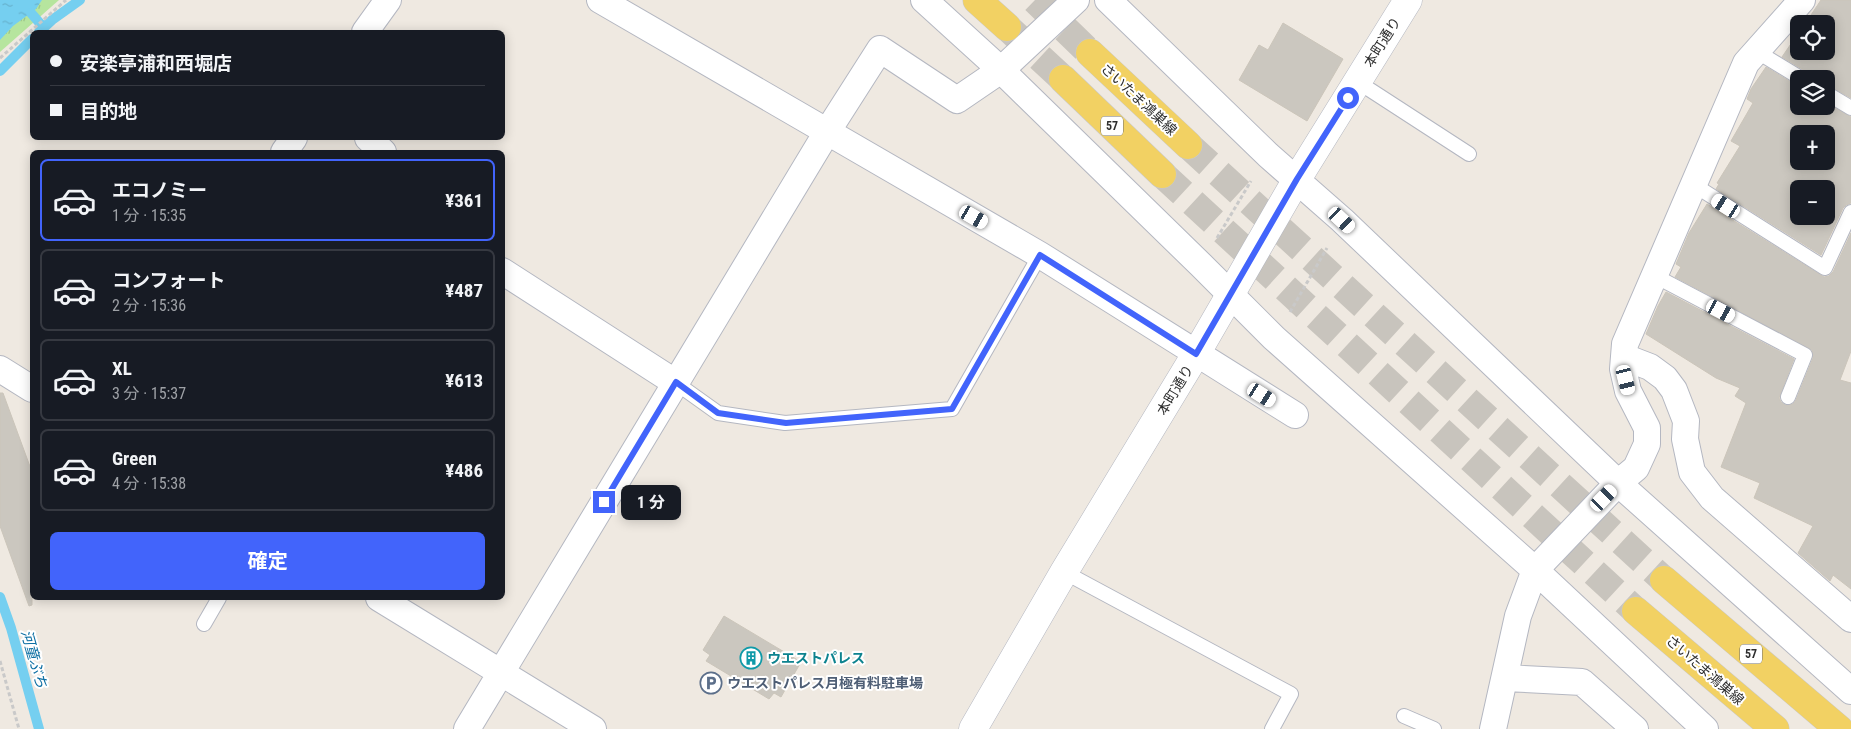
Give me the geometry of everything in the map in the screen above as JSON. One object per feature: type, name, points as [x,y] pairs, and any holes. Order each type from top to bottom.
[{"type":"main road","points":[[977,0],[1006,27]]},
{"type":"main road","name":"本町通り","points":[[973,729],[1064,572],[1196,354],[1297,179],[1408,0]]},
{"type":"main road","name":"さいたま鴻巣線","points":[[1090,53],[1188,145]]},
{"type":"main road","name":"57","points":[[1063,79],[1162,174]]},
{"type":"main road","name":"57","points":[[1664,580],[1839,729]]},
{"type":"main road","name":"さいたま鴻巣線","points":[[1636,611],[1775,729]]},
{"type":"street","points":[[366,30],[388,0]]},
{"type":"street","points":[[600,0],[1040,255],[1295,415]]},
{"type":"street","points":[[924,0],[1001,70],[1274,338],[1535,570],[1705,729]]},
{"type":"street","points":[[467,729],[827,132],[880,49],[957,100],[1001,70],[1076,0]]},
{"type":"street","points":[[1108,0],[1268,155],[1342,220],[1618,484],[1848,682]]},
{"type":"street","points":[[1493,729],[1518,616],[1535,570],[1618,484],[1636,468],[1647,444],[1647,428],[1628,391],[1623,369],[1625,344],[1746,63],[1802,0]]},
{"type":"street","points":[[370,140],[382,150]]},
{"type":"street","points":[[505,273],[676,382]]},
{"type":"street","points":[[1624,357],[1650,367],[1665,378],[1674,390],[1686,421],[1685,439],[1692,472],[1702,488],[1851,620]]},
{"type":"street","points":[[0,369],[30,388]]},
{"type":"street","points":[[382,600],[594,729]]},
{"type":"street","points":[[1505,678],[1582,682],[1635,729]]},
{"type":"lane","points":[[1756,51],[1790,72]]},
{"type":"lane","points":[[1358,82],[1470,154]]},
{"type":"lane","points":[[1835,98],[1851,108]]},
{"type":"lane","points":[[1694,185],[1825,268],[1851,212]]},
{"type":"lane","points":[[676,382],[718,413],[786,423],[952,409],[1040,255]]},
{"type":"lane","points":[[1655,276],[1805,355],[1788,397]]},
{"type":"lane","points":[[1064,572],[1291,694],[1272,729]]},
{"type":"lane","points":[[204,624],[218,600]]},
{"type":"lane","points":[[1404,716],[1434,729]]},
{"type":"path","points":[[30,30],[66,0]]},
{"type":"path","points":[[0,58],[30,30]]},
{"type":"path","points":[[1217,239],[1252,180]]},
{"type":"path","points":[[1287,317],[1329,244]]},
{"type":"path","points":[[0,661],[20,729]]},
{"type":"green space","points":[[0,0],[59,0],[0,52]]},
{"type":"water","points":[[0,0],[42,0],[36,9],[13,26],[0,40]]},
{"type":"building","points":[[1821,0],[1851,0],[1851,98],[1835,89],[1835,70],[1804,70],[1782,57],[1790,45],[1790,60],[1835,60],[1835,15],[1811,15]]},
{"type":"building","points":[[1283,23],[1343,59],[1307,121],[1239,80],[1259,45],[1268,50]]},
{"type":"building","points":[[1766,67],[1790,82],[1790,115],[1835,115],[1835,108],[1851,117],[1851,203],[1843,208],[1821,255],[1716,189],[1719,184],[1717,183],[1740,146],[1731,141],[1753,103],[1747,99],[1751,89]]},
{"type":"building","points":[[1707,204],[1824,277],[1829,276],[1833,272],[1851,233],[1851,351],[1840,380],[1851,383],[1851,589],[1833,575],[1830,581],[1798,553],[1813,526],[1754,498],[1760,483],[1721,467],[1746,403],[1735,396],[1740,388],[1716,378],[1646,334],[1666,292],[1794,359],[1779,398],[1785,405],[1793,404],[1796,400],[1813,358],[1812,350],[1675,277],[1681,267],[1676,264],[1689,233]]},
{"type":"building","points":[[0,393],[3,393],[30,467],[30,600],[32,600],[32,605],[29,606],[0,526]]},
{"type":"building","name":"ウエストパレス","points":[[724,616],[801,662],[781,697],[774,693],[769,699],[706,661],[710,655],[703,650]]},
{"type":"waterway","points":[[41,30],[80,0]]},
{"type":"waterway","points":[[31,13],[44,28]]},
{"type":"waterway","points":[[0,71],[30,41]]},
{"type":"waterway","name":"河童ぶち","points":[[0,597],[11,628],[39,729]]},
{"type":"tunnel","points":[[1035,0],[1090,53]]},
{"type":"tunnel","points":[[1009,29],[1063,79]]},
{"type":"tunnel","points":[[1188,145],[1664,580]]},
{"type":"tunnel","points":[[1162,174],[1636,611]]},
{"type":"place","name":"ウエストパレス","points":[[751,658]]},
{"type":"place","name":"ウエストパレス月極有料駐車場","points":[[711,683]]},
{"type":"route","points":[[604,502],[676,382],[718,413],[786,423],[952,409],[1040,255],[1196,354],[1297,179],[1348,98]]}]
